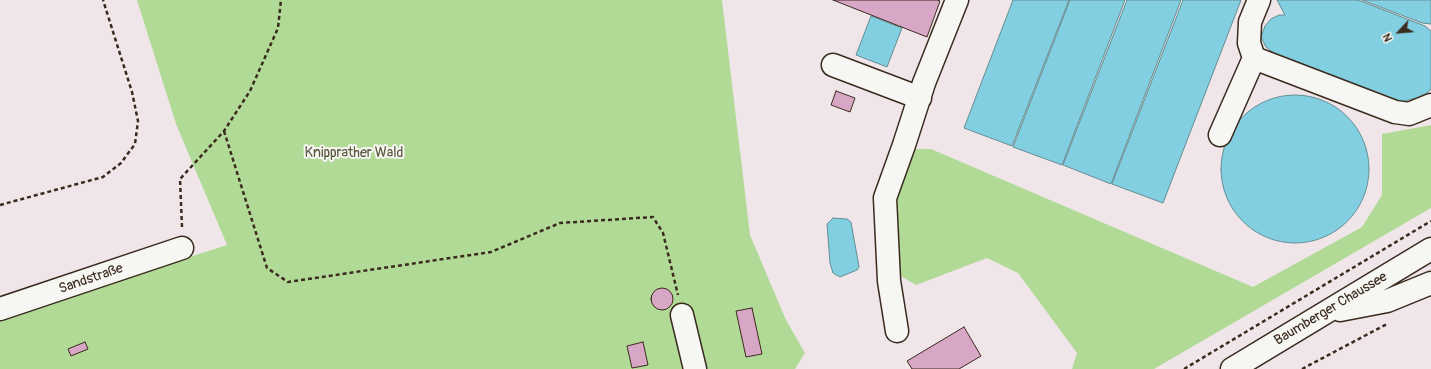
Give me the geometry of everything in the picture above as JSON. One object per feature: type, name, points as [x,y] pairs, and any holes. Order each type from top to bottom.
[{"type":"street","points":[[897,331],[889,281],[885,198],[920,98],[957,0]]},
{"type":"street","points":[[1220,135],[1254,58],[1249,43],[1250,22],[1258,0]]},
{"type":"street","points":[[1254,58],[1395,112],[1409,114],[1431,105]]},
{"type":"street","points":[[833,65],[920,98]]},
{"type":"street","name":"Sandstraße","points":[[0,309],[182,248]]},
{"type":"street","name":"Baumberger Chaussee","points":[[1232,369],[1431,249]]},
{"type":"street","points":[[1325,313],[1387,301],[1431,283]]},
{"type":"street","points":[[682,315],[695,369]]},
{"type":"path","points":[[0,205],[103,177],[121,163],[135,144],[138,121],[132,92],[102,0]]},
{"type":"path","points":[[182,248],[180,178],[224,131],[250,91],[278,28],[281,0]]},
{"type":"path","points":[[224,131],[268,268],[288,282],[491,252],[560,223],[653,216],[663,233],[682,315]]},
{"type":"path","points":[[1184,369],[1431,221]]},
{"type":"path","points":[[1302,369],[1389,323]]},
{"type":"green space","name":"Knipprather Wald","points":[[137,0],[722,0],[750,235],[786,320],[805,353],[795,369],[0,369],[0,318],[227,245],[176,124]]},
{"type":"green space","points":[[1431,125],[1431,208],[1154,369],[1072,369],[1077,353],[1018,273],[987,258],[916,285],[899,275],[891,198],[914,149],[931,149],[1253,287],[1362,227],[1382,195],[1382,134]]},
{"type":"water","points":[[1013,0],[1069,0],[1012,146],[964,128]]},
{"type":"water","points":[[1070,0],[1125,0],[1062,165],[1013,147]]},
{"type":"water","points":[[1127,0],[1181,0],[1111,184],[1063,165]]},
{"type":"water","points":[[1183,0],[1241,0],[1163,203],[1112,184]]},
{"type":"water","points":[[1277,0],[1358,0],[1425,26],[1431,31],[1431,89],[1427,93],[1416,98],[1404,101],[1394,100],[1275,54],[1266,47],[1261,37],[1265,26],[1271,19],[1279,15],[1285,15]]},
{"type":"water","points":[[1362,0],[1431,0],[1431,24],[1422,23]]},
{"type":"water","points":[[871,16],[902,28],[887,67],[856,55]]},
{"type":"water","points":[[1288,95],[1302,95],[1323,100],[1348,116],[1364,141],[1368,155],[1368,183],[1364,197],[1348,222],[1323,238],[1302,243],[1288,243],[1267,238],[1242,222],[1226,197],[1221,176],[1221,162],[1226,141],[1242,116],[1267,100]]},
{"type":"water","points":[[833,218],[847,219],[851,222],[859,267],[857,270],[840,277],[833,273],[830,263],[827,224]]},
{"type":"building","points":[[833,0],[937,0],[940,1],[927,37]]},
{"type":"building","points":[[836,91],[855,98],[850,112],[831,105]]},
{"type":"building","points":[[662,288],[666,289],[672,295],[672,303],[666,309],[662,310],[658,309],[652,303],[651,299],[652,295],[658,289]]},
{"type":"building","points":[[752,308],[762,354],[746,357],[736,311]]},
{"type":"building","points":[[964,327],[981,356],[959,369],[912,369],[907,361]]},
{"type":"building","points":[[85,342],[88,349],[71,356],[68,349]]},
{"type":"building","points":[[643,342],[648,365],[632,368],[627,346]]}]
